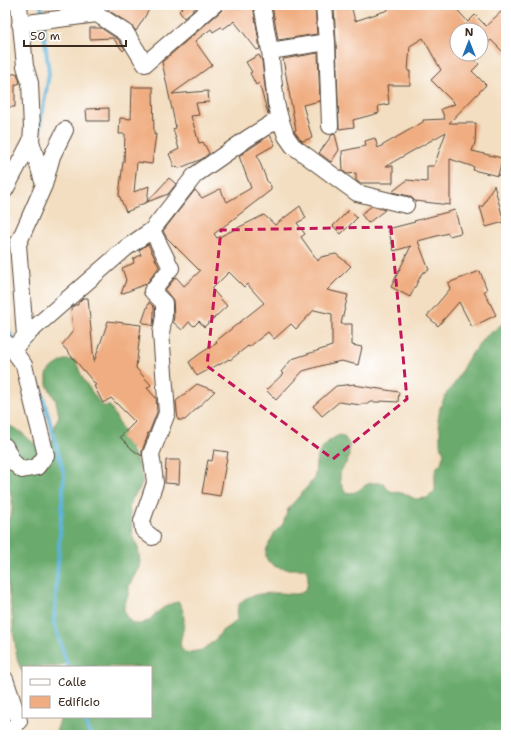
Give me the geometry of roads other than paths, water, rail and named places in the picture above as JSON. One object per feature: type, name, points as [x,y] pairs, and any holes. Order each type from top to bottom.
[{"type":"street","points":[[19,5],[25,66],[30,83],[32,128],[31,141],[44,185]]},
{"type":"street","points":[[20,24],[97,14],[126,33],[145,64],[214,5]]},
{"type":"street","points":[[262,5],[270,51],[276,103],[286,136],[293,146],[357,193],[406,205]]},
{"type":"street","points":[[324,5],[330,126]]},
{"type":"street","points":[[270,51],[327,42]]},
{"type":"street","points":[[5,446],[13,462],[22,470],[37,467],[46,455],[24,365],[9,346],[25,336],[126,248],[152,230],[195,175],[236,146],[280,118]]},
{"type":"street","points":[[25,336],[18,244],[44,185],[52,156],[66,130]]},
{"type":"street","points":[[5,190],[31,141]]},
{"type":"street","points":[[152,230],[171,268],[152,291],[164,303],[164,316],[161,333],[167,413],[151,454],[155,483],[142,521],[143,530],[152,537]]},
{"type":"street","points":[[5,679],[20,721],[10,731],[5,731]]},
{"type":"waterway","points":[[41,5],[43,17]]},
{"type":"waterway","points":[[39,132],[49,74],[43,24]]},
{"type":"waterway","points":[[5,202],[10,194]]},
{"type":"waterway","points":[[5,324],[15,343]]},
{"type":"waterway","points":[[34,377],[41,390],[64,474],[54,623],[68,666]]},
{"type":"waterway","points":[[84,718],[90,735]]}]
